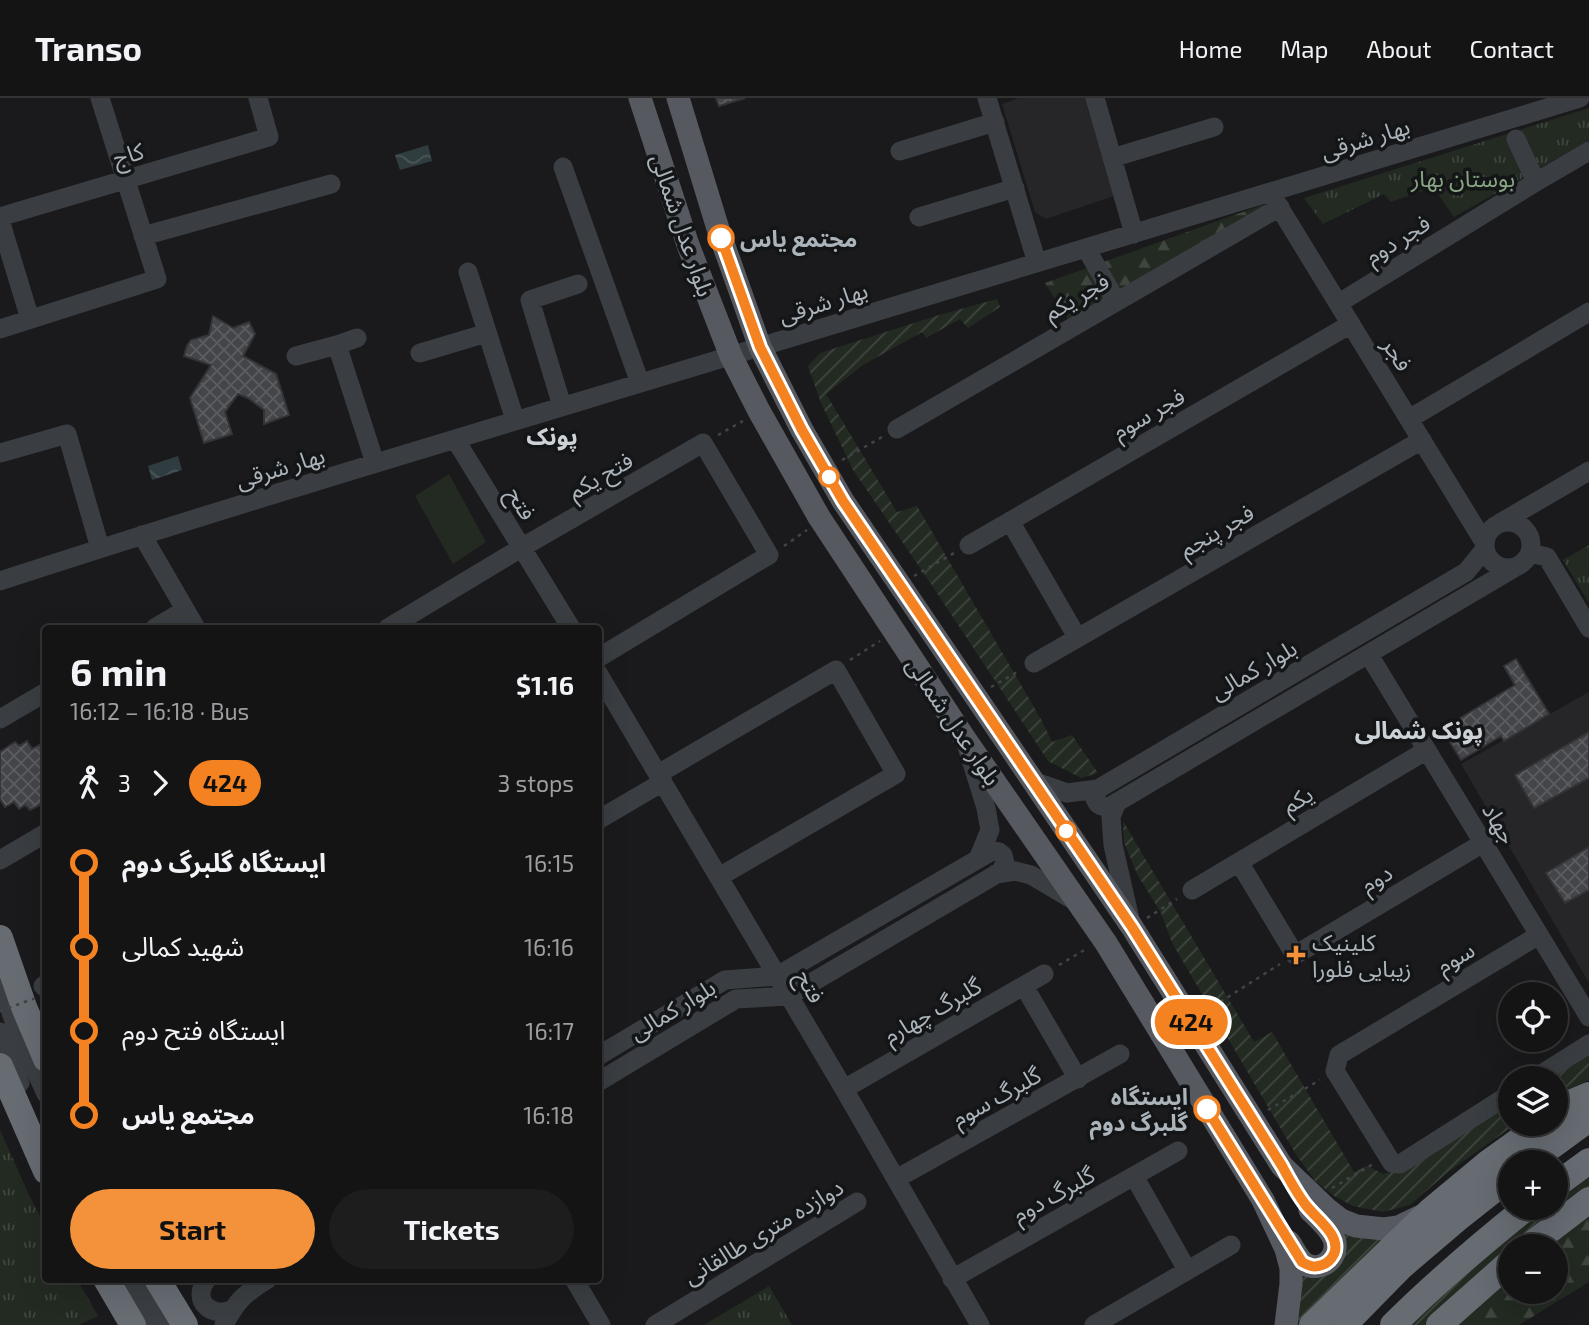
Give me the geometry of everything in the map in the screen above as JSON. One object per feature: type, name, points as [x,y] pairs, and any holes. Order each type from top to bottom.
[{"type":"highway","points":[[0,937],[42,1050]]},
{"type":"highway","points":[[0,1066],[42,1162]]},
{"type":"highway","points":[[1568,1105],[1589,1095]]},
{"type":"highway","points":[[1546,1150],[1589,1119]]},
{"type":"highway","points":[[1312,1325],[1430,1211],[1525,1136]]},
{"type":"highway","points":[[1568,1176],[1589,1161]]},
{"type":"highway","points":[[1344,1325],[1402,1266],[1498,1187]]},
{"type":"highway","points":[[1545,1234],[1589,1200]]},
{"type":"highway","points":[[1393,1325],[1427,1291],[1511,1220]]},
{"type":"highway","points":[[1438,1325],[1498,1272]]},
{"type":"highway","points":[[108,1283],[132,1325]]},
{"type":"highway","points":[[159,1283],[185,1325]]},
{"type":"main road","name":"بلوار عدل شمالی","points":[[640,98],[688,245],[731,356],[759,411],[821,521],[964,739],[1103,940],[1263,1200],[1286,1249],[1291,1268],[1292,1284],[1286,1325]]},
{"type":"main road","name":"بلوار عدل شمالی","points":[[678,98],[719,232],[760,347],[802,430],[843,501],[1132,927],[1282,1166],[1341,1220],[1356,1226],[1384,1229],[1398,1227],[1430,1211]]},
{"type":"main road","points":[[1263,1200],[1302,1262],[1316,1267],[1327,1263],[1333,1257],[1335,1241],[1330,1232],[1307,1207],[1282,1166]]},
{"type":"street","points":[[0,329],[157,279],[100,98]]},
{"type":"street","name":"کاج","points":[[0,219],[269,137],[258,98]]},
{"type":"street","points":[[987,98],[1037,263]]},
{"type":"street","points":[[1095,98],[1134,234]]},
{"type":"street","name":"بهار شرقی","points":[[0,581],[514,420],[1086,248],[1275,200],[1580,98]]},
{"type":"street","points":[[900,151],[995,122]]},
{"type":"street","points":[[1112,158],[1214,127]]},
{"type":"street","points":[[1516,139],[1536,182]]},
{"type":"street","name":"فجر دوم","points":[[1339,303],[1589,151]]},
{"type":"street","points":[[563,166],[640,383]]},
{"type":"street","points":[[144,236],[331,184]]},
{"type":"street","points":[[919,217],[1014,188]]},
{"type":"street","name":"فجر یکم","points":[[897,429],[1116,301],[1275,200]]},
{"type":"street","name":"فجر","points":[[1275,200],[1484,546]]},
{"type":"street","points":[[0,219],[30,320]]},
{"type":"street","points":[[1086,248],[1116,301]]},
{"type":"street","points":[[468,272],[514,420]]},
{"type":"street","points":[[562,406],[530,300],[578,284]]},
{"type":"street","points":[[1409,419],[1589,312]]},
{"type":"street","name":"فجر سوم","points":[[969,545],[1351,324]]},
{"type":"street","points":[[420,353],[487,333]]},
{"type":"street","points":[[296,356],[357,338]]},
{"type":"street","points":[[337,345],[375,463]]},
{"type":"street","points":[[0,453],[67,434],[100,548]]},
{"type":"street","name":"فتح","points":[[455,439],[569,625]]},
{"type":"street","name":"فجر پنجم","points":[[1034,663],[1422,440]]},
{"type":"street","points":[[602,656],[769,555],[703,443]]},
{"type":"street","name":"فتح یکم","points":[[393,625],[703,443]]},
{"type":"street","points":[[1500,523],[1515,523],[1527,531],[1530,538],[1530,553],[1514,568],[1506,569],[1492,563],[1487,557],[1484,546],[1489,530],[1500,523],[1589,471]]},
{"type":"street","points":[[1010,521],[1077,637]]},
{"type":"street","points":[[142,535],[194,625]]},
{"type":"street","name":"بلوار کمالی","points":[[1033,781],[1068,793],[1098,789],[1466,572],[1484,546]]},
{"type":"street","points":[[1530,553],[1547,557],[1589,628]]},
{"type":"street","name":"بلوار کمالی","points":[[1113,805],[1514,568]]},
{"type":"street","points":[[160,625],[185,611]]},
{"type":"street","name":"جهاد","points":[[1369,654],[1589,1017]]},
{"type":"street","points":[[602,817],[836,670],[896,774],[719,877]]},
{"type":"street","name":"فتح","points":[[602,680],[980,1325]]},
{"type":"street","points":[[0,719],[42,694]]},
{"type":"street","points":[[964,739],[986,808],[990,830],[985,855],[999,852],[1005,859],[998,873]]},
{"type":"street","name":"یکم","points":[[1192,890],[1427,750]]},
{"type":"street","points":[[1098,789],[1095,799],[1097,804],[1101,807],[1113,805],[1113,845],[1132,927]]},
{"type":"street","points":[[0,860],[42,835]]},
{"type":"street","name":"دوم","points":[[1295,955],[1483,843]]},
{"type":"street","name":"بلوار کمالی","points":[[602,1054],[725,980],[777,976],[985,855]]},
{"type":"street","points":[[1239,862],[1295,955]]},
{"type":"street","points":[[998,873],[1015,871],[1031,875],[1080,905]]},
{"type":"street","name":"بلوار کمالی","points":[[602,1080],[736,999],[789,996],[998,873]]},
{"type":"street","name":"سوم","points":[[1335,1071],[1339,1055],[1539,936]]},
{"type":"street","name":"گلبرگ چهارم","points":[[844,1089],[1044,974]]},
{"type":"street","points":[[0,982],[42,1085]]},
{"type":"street","points":[[1024,986],[1078,1079]]},
{"type":"street","points":[[0,1032],[42,1131]]},
{"type":"street","points":[[1554,1066],[1589,1044]]},
{"type":"street","name":"گلبرگ سوم","points":[[896,1179],[1120,1054]]},
{"type":"street","points":[[1335,1071],[1392,1163],[1400,1164],[1498,1102]]},
{"type":"street","name":"گلبرگ دوم","points":[[952,1279],[1178,1151]]},
{"type":"street","points":[[1134,1176],[1187,1270]]},
{"type":"street","name":"دوازده متری طالقانی","points":[[655,1325],[857,1202]]},
{"type":"street","points":[[1094,1325],[1231,1245]]},
{"type":"street","points":[[124,1283],[148,1325]]},
{"type":"street","points":[[144,1283],[169,1325]]},
{"type":"street","points":[[205,1283],[201,1290],[204,1303],[214,1312],[228,1317],[246,1293],[262,1283]]},
{"type":"street","points":[[576,1283],[601,1325]]},
{"type":"path","points":[[703,443],[759,411]]},
{"type":"path","points":[[825,470],[897,429]]},
{"type":"path","points":[[769,555],[821,521]]},
{"type":"path","points":[[900,585],[969,545]]},
{"type":"path","points":[[836,670],[894,632]]},
{"type":"path","points":[[975,696],[1034,663]]},
{"type":"path","points":[[1132,927],[1192,890]]},
{"type":"path","points":[[1044,974],[1103,940]]},
{"type":"path","points":[[1191,1021],[1295,955]]},
{"type":"path","points":[[0,1011],[42,989]]},
{"type":"path","points":[[1252,1119],[1335,1071]]},
{"type":"path","points":[[1315,1198],[1387,1156]]},
{"type":"shaded area","points":[[1019,98],[1089,98],[1114,196],[1046,219],[1035,212],[1002,104]]},
{"type":"shaded area","points":[[1589,692],[1589,983],[1461,764]]},
{"type":"green space","name":"بوستان بهار","points":[[1589,108],[1589,140],[1454,217],[1433,187],[1391,202],[1384,194],[1323,224],[1304,198]]},
{"type":"green space","points":[[1265,204],[1266,209],[1069,321],[1045,283]]},
{"type":"green space","points":[[997,299],[1000,307],[968,328],[960,319],[926,338],[922,332],[863,365],[826,394],[897,512],[917,506],[1052,742],[1072,735],[1098,773],[1081,778],[1048,761],[853,470],[821,403],[808,366],[820,353]]},
{"type":"green space","points":[[449,474],[486,542],[453,564],[415,496]]},
{"type":"green space","points":[[1589,545],[1589,603],[1563,560]]},
{"type":"green space","points":[[1123,821],[1254,1042],[1272,1032],[1354,1172],[1367,1166],[1383,1174],[1403,1169],[1498,1109],[1499,1136],[1448,1172],[1410,1205],[1383,1212],[1353,1206],[1334,1196],[1315,1181],[1295,1153],[1172,943],[1161,913],[1137,874],[1124,842]]},
{"type":"green space","points":[[1589,1051],[1589,1080],[1568,1090],[1568,1066],[1565,1066]]},
{"type":"green space","points":[[0,1130],[42,1219],[42,1283],[79,1283],[98,1316],[79,1325],[0,1325]]},
{"type":"green space","points":[[1589,1174],[1589,1192],[1568,1208],[1568,1189]]},
{"type":"green space","points":[[1589,1208],[1589,1282],[1568,1295],[1568,1234],[1556,1234]]},
{"type":"green space","points":[[1527,1220],[1552,1220],[1534,1234],[1510,1233]]},
{"type":"green space","points":[[1338,1226],[1387,1237],[1308,1325],[1291,1325],[1298,1274],[1311,1276]]},
{"type":"green space","points":[[1498,1244],[1498,1264],[1430,1325],[1407,1325]]},
{"type":"green space","points":[[1498,1280],[1498,1304],[1553,1304],[1519,1325],[1447,1325]]},
{"type":"green space","points":[[769,1286],[792,1325],[704,1325]]},
{"type":"water","points":[[428,145],[432,161],[400,170],[395,155]]},
{"type":"water","points":[[178,456],[182,470],[152,480],[148,466]]},
{"type":"building","points":[[716,98],[745,98],[719,106]]},
{"type":"building","points":[[213,316],[233,328],[249,322],[255,334],[243,356],[276,374],[289,415],[264,424],[264,410],[238,394],[225,412],[232,434],[204,443],[190,398],[211,365],[184,356],[191,340],[209,335]]},
{"type":"building","points":[[1516,659],[1549,714],[1504,741],[1501,736],[1461,760],[1442,729],[1515,685],[1504,666]]},
{"type":"building","points":[[1589,732],[1589,778],[1534,808],[1515,775]]},
{"type":"building","points":[[27,741],[32,749],[42,744],[42,804],[30,810],[25,805],[19,809],[14,802],[5,807],[0,799],[0,752],[15,742],[19,746]]},
{"type":"building","points":[[1589,847],[1589,890],[1565,903],[1546,873]]},
{"type":"bus line","name":"424","points":[[721,238],[760,347],[802,430],[843,501],[1132,927],[1293,1187],[1330,1232],[1335,1241],[1335,1250],[1327,1263],[1316,1267],[1302,1262],[1207,1109]]},
{"type":"place","name":"مجتمع یاس","points":[[721,238]]},
{"type":"place","name":"کلینیک زیبایی فلورا","points":[[1296,955]]},
{"type":"place","name":"ایستگاه گلبرگ دوم","points":[[1207,1109]]},
{"type":"district","name":"پونک","points":[[552,435]]},
{"type":"district","name":"پونک شمالی","points":[[1419,729]]}]
